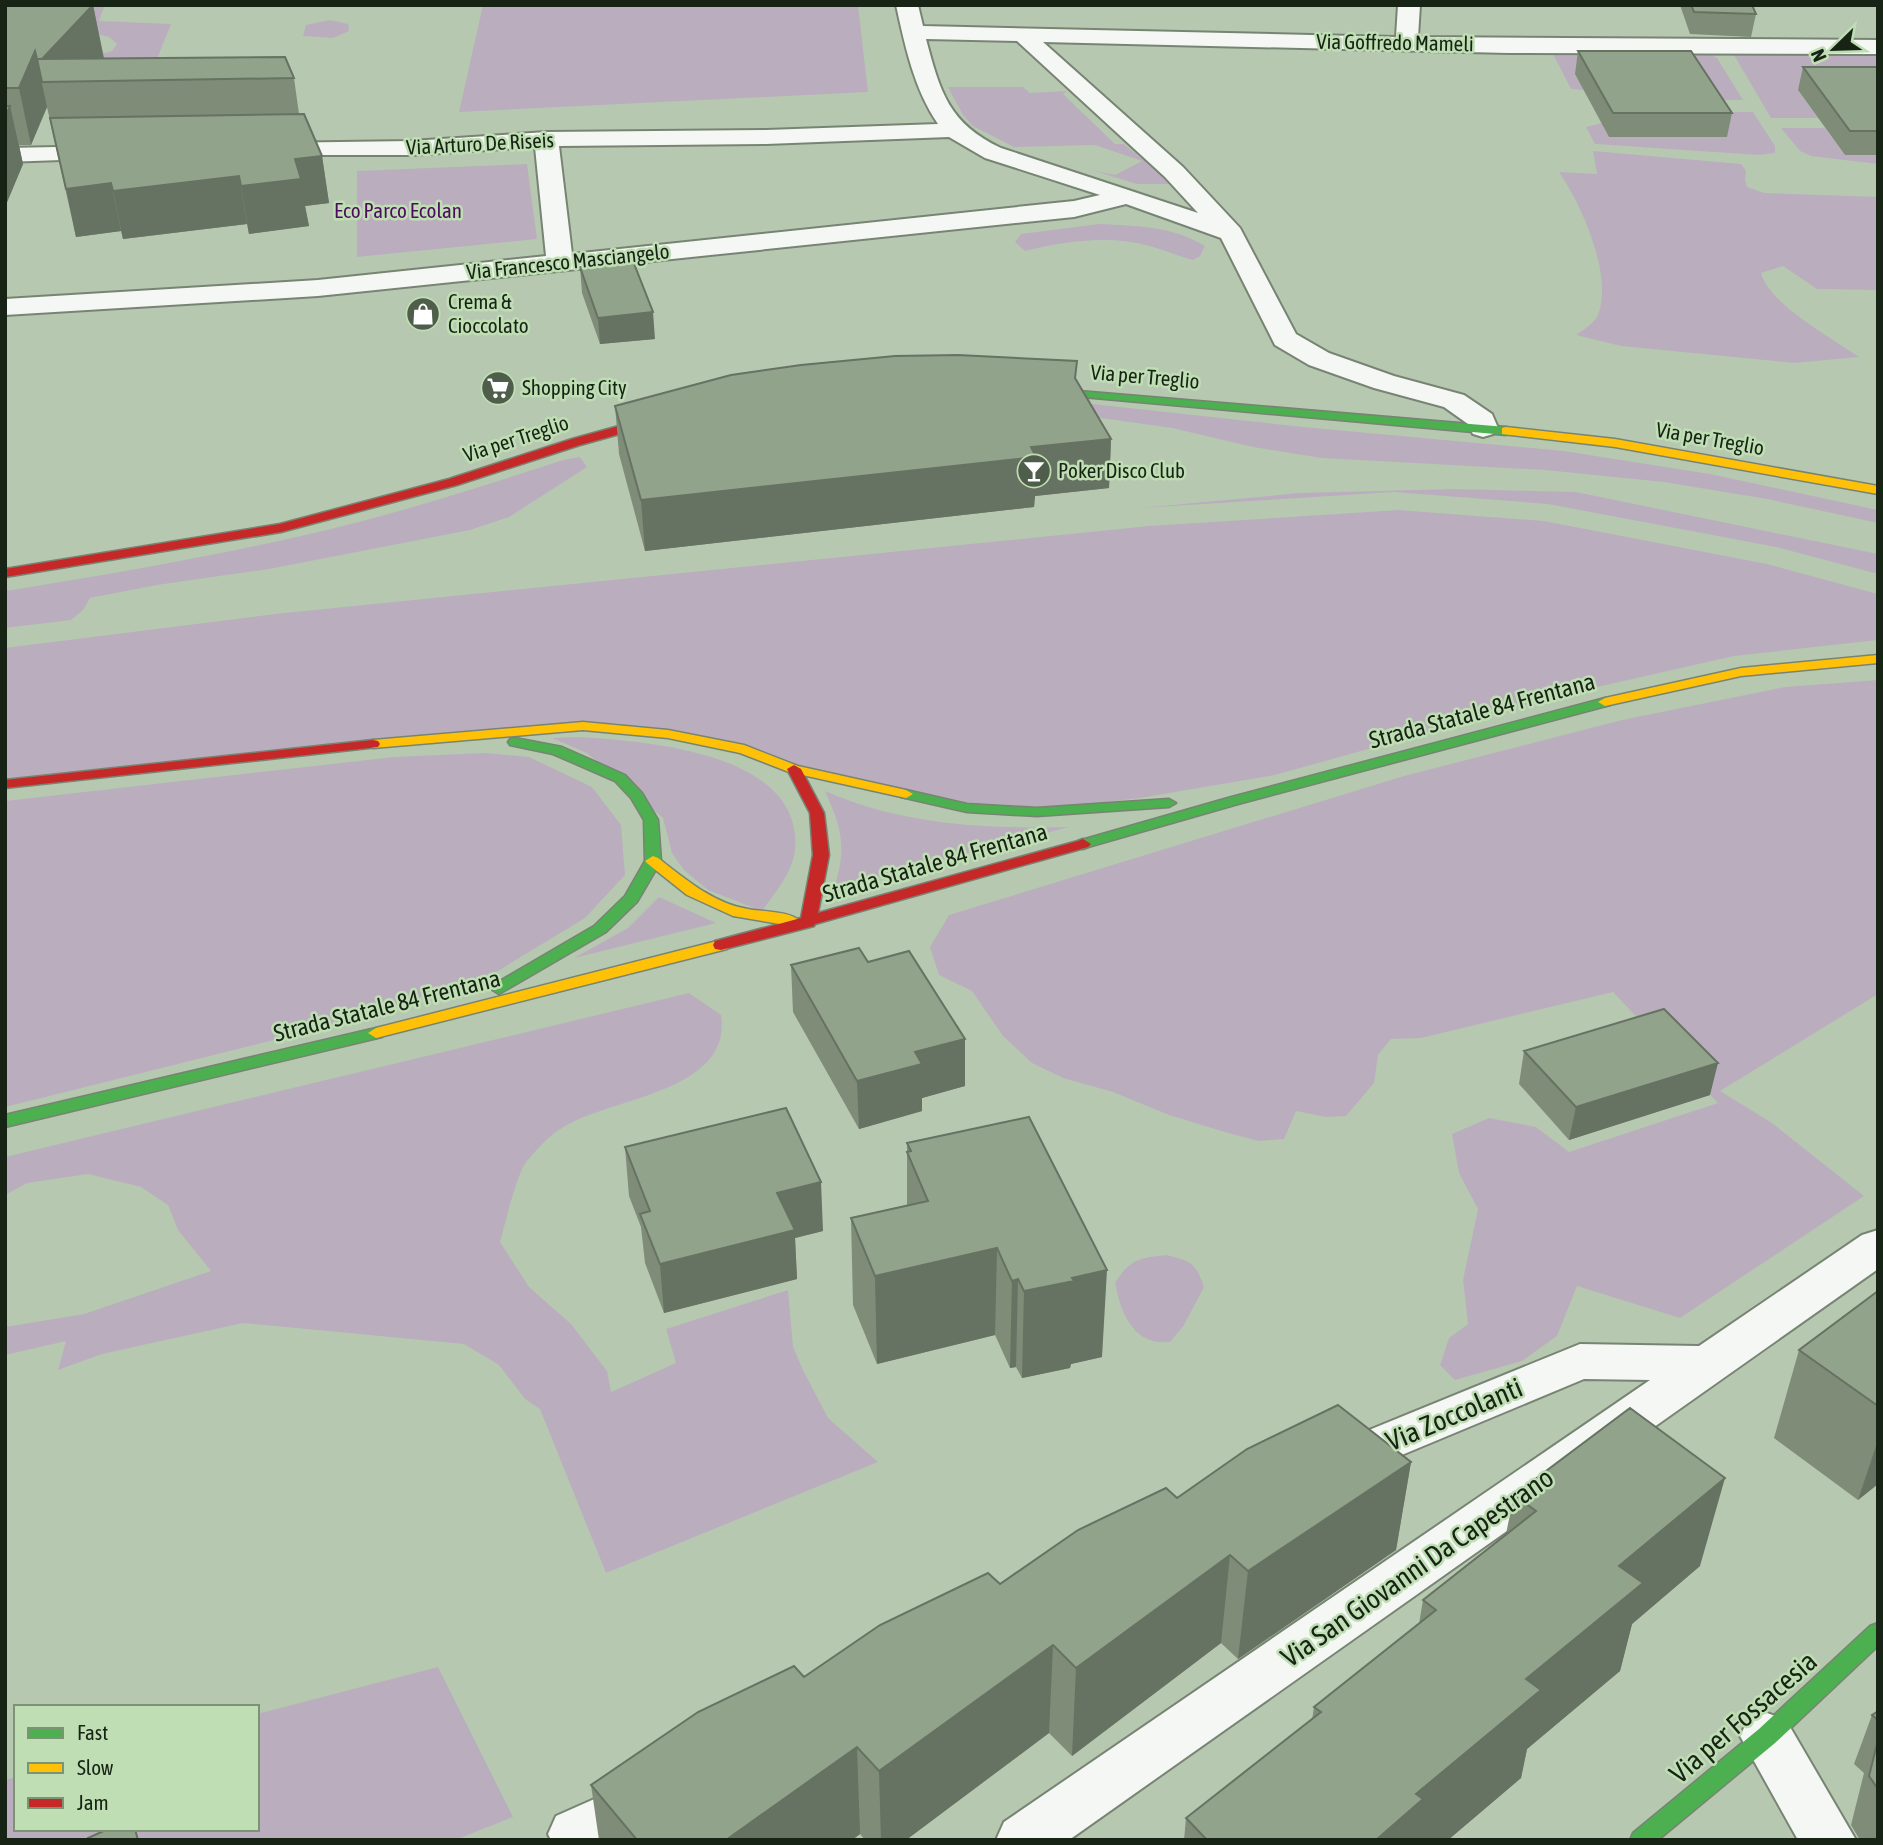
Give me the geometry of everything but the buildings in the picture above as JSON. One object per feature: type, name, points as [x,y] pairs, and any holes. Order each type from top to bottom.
[{"type":"main road","name":"Via per Treglio","points":[[1009,388],[1483,428],[1615,443],[1878,490]]},
{"type":"main road","name":"Via per Treglio","points":[[5,573],[169,548],[304,523],[453,482],[641,422],[688,412]]},
{"type":"main road","name":"Strada Statale 84 Frentana","points":[[5,1121],[457,1013],[808,923],[1234,801],[1648,691],[1741,672],[1878,659]]},
{"type":"main road","points":[[5,784],[461,735],[583,726],[668,734],[744,749],[794,769],[967,808],[1037,812],[1234,801]]},
{"type":"main road","points":[[457,1013],[600,929],[631,899],[653,860],[650,820],[637,796],[620,778],[557,750],[461,735]]},
{"type":"main road","points":[[653,860],[692,892],[739,913],[808,923],[821,855],[817,813],[794,769]]},
{"type":"main road","name":"Via per Fossacesia","points":[[1642,1840],[1767,1736],[1878,1632]]},
{"type":"street","points":[[907,5],[913,32],[937,103],[955,130],[977,146],[1231,233]]},
{"type":"street","points":[[1408,44],[1409,5]]},
{"type":"street","name":"Via Goffredo Mameli","points":[[913,32],[1408,44],[1878,47]]},
{"type":"street","points":[[1022,34],[1174,172],[1231,233],[1285,339],[1319,359],[1356,373],[1454,401],[1482,420],[1483,428]]},
{"type":"street","name":"Via Arturo De Riseis","points":[[243,151],[411,148],[546,139],[766,137],[955,130]]},
{"type":"street","points":[[546,139],[560,263]]},
{"type":"street","points":[[5,155],[131,153]]},
{"type":"street","name":"Via Francesco Masciangelo","points":[[5,307],[318,288],[1074,209],[1128,196]]},
{"type":"street","name":"Via San Giovanni Da Capestrano","points":[[1024,1840],[1878,1246]]},
{"type":"street","name":"Via Zoccolanti","points":[[1302,1480],[1580,1361],[1708,1364]]},
{"type":"street","points":[[1767,1736],[1828,1840]]},
{"type":"street","points":[[580,1840],[576,1834],[689,1779]]},
{"type":"green space","points":[[68,5],[105,5],[99,21],[171,24],[139,104],[82,60],[112,51],[117,44],[109,37],[84,31]]},
{"type":"green space","points":[[483,5],[858,5],[868,92],[459,112]]},
{"type":"green space","points":[[330,20],[348,24],[349,31],[333,38],[303,36],[306,25]]},
{"type":"green space","points":[[1552,52],[1710,54],[1717,58],[1743,100],[1704,100],[1576,74],[1584,90],[1571,89]]},
{"type":"green space","points":[[1734,55],[1878,56],[1878,90],[1798,90],[1818,118],[1771,118]]},
{"type":"green space","points":[[948,87],[1023,87],[1030,93],[1067,91],[1063,94],[1115,144],[1124,144],[1172,184],[1137,184],[1092,170],[1115,175],[1142,161],[1095,145],[1014,147],[973,126],[963,115]]},
{"type":"green space","points":[[1711,112],[1753,112],[1775,146],[1775,153],[1759,155],[1595,144],[1586,127],[1602,123],[1609,137],[1726,137]]},
{"type":"green space","points":[[1781,128],[1825,128],[1845,155],[1878,155],[1878,164],[1811,156],[1800,151]]},
{"type":"green space","points":[[1593,151],[1741,164],[1746,171],[1747,187],[1764,193],[1878,197],[1878,290],[1817,289],[1783,266],[1761,273],[1766,285],[1788,308],[1859,357],[1794,363],[1621,346],[1576,335],[1597,317],[1602,282],[1593,242],[1577,203],[1559,172],[1597,174]]},
{"type":"green space","name":"Eco Parco Ecolan","points":[[527,164],[537,239],[357,257],[357,171]]},
{"type":"green space","points":[[1099,224],[1167,231],[1193,239],[1205,246],[1200,256],[1193,260],[1146,245],[1116,240],[1069,243],[1025,251],[1015,242],[1021,234]]},
{"type":"green space","points":[[1083,403],[1564,451],[1710,474],[1878,510],[1878,523],[1767,499],[1664,482],[1545,470],[1322,458],[1253,447],[1172,428],[1080,415]]},
{"type":"green space","points":[[580,457],[587,467],[509,517],[470,530],[269,569],[157,585],[90,598],[83,610],[71,620],[5,628],[5,591],[185,560],[326,530]]},
{"type":"green space","points":[[1453,489],[1576,492],[1878,554],[1878,574],[1776,547],[1548,504],[1394,492],[1140,508],[1300,493]]},
{"type":"green space","points":[[1399,510],[1544,521],[1767,564],[1878,594],[1878,640],[1734,656],[1562,695],[1275,775],[1140,798],[1055,808],[961,802],[616,723],[5,780],[5,648],[275,614],[1149,526]]},
{"type":"green space","points":[[1878,680],[1878,994],[1720,1091],[1772,1123],[1864,1196],[1680,1318],[1577,1286],[1557,1336],[1522,1361],[1455,1380],[1440,1365],[1449,1338],[1468,1324],[1463,1280],[1478,1209],[1459,1173],[1452,1134],[1489,1118],[1536,1127],[1569,1152],[1718,1103],[1613,992],[1421,1038],[1391,1039],[1378,1055],[1374,1083],[1346,1116],[1326,1117],[1296,1111],[1284,1139],[1259,1141],[1169,1115],[1113,1092],[1063,1078],[1032,1063],[1003,1036],[972,991],[939,975],[930,947],[949,915],[1404,776],[1622,720],[1785,687]]},
{"type":"green space","points":[[578,737],[641,743],[715,758],[748,772],[774,791],[791,817],[795,849],[787,874],[762,911],[708,890],[684,870],[672,853],[663,818],[587,753],[552,738]]},
{"type":"green space","points":[[485,753],[529,757],[592,787],[621,825],[625,875],[585,918],[493,974],[326,1027],[5,1107],[5,801],[394,757]]},
{"type":"green space","points":[[825,791],[854,802],[914,818],[1007,827],[1069,827],[834,888],[840,861],[841,839]]},
{"type":"green space","points":[[659,897],[716,923],[574,958],[628,928]]},
{"type":"green space","points":[[689,993],[721,1015],[720,1041],[708,1061],[689,1077],[664,1089],[583,1117],[548,1139],[523,1167],[500,1242],[529,1287],[571,1324],[607,1371],[611,1392],[676,1363],[666,1329],[788,1290],[793,1347],[828,1418],[878,1462],[606,1573],[540,1409],[525,1399],[499,1365],[464,1344],[243,1323],[102,1354],[58,1370],[66,1341],[5,1355],[5,1327],[84,1314],[211,1271],[178,1230],[168,1205],[141,1187],[88,1174],[27,1183],[5,1195],[5,1157]]},
{"type":"green space","points":[[1166,1255],[1195,1267],[1204,1287],[1184,1325],[1170,1342],[1157,1342],[1147,1339],[1131,1325],[1125,1316],[1115,1283],[1136,1261]]},
{"type":"green space","points":[[438,1667],[513,1817],[455,1840],[5,1840],[5,1780],[14,1778],[14,1831],[259,1831],[259,1713]]},
{"type":"traffic: fast","points":[[1031,390],[1506,431]]},
{"type":"traffic: fast","points":[[1083,844],[1233,801],[1605,702]]},
{"type":"traffic: fast","points":[[499,989],[600,929],[631,899],[653,861],[651,820],[637,796],[620,778],[557,750],[515,742]]},
{"type":"traffic: fast","points":[[906,794],[967,808],[1037,812],[1169,803]]},
{"type":"traffic: fast","points":[[5,1121],[376,1033]]},
{"type":"traffic: fast","points":[[1641,1840],[1767,1736],[1878,1632]]},
{"type":"traffic: slow","points":[[1506,431],[1615,443],[1878,490]]},
{"type":"traffic: slow","points":[[1605,702],[1741,672],[1878,659]]},
{"type":"traffic: slow","points":[[373,744],[583,726],[668,734],[744,749],[794,769],[906,794]]},
{"type":"traffic: slow","points":[[653,861],[692,892],[739,913],[792,921]]},
{"type":"traffic: slow","points":[[376,1033],[721,945]]},
{"type":"traffic: jam","points":[[5,573],[281,528],[453,482],[576,442],[666,417]]},
{"type":"traffic: jam","points":[[5,784],[373,744]]},
{"type":"traffic: jam","points":[[794,769],[817,813],[821,855],[808,923]]},
{"type":"traffic: jam","points":[[721,945],[1083,844]]},
{"type":"place","name":"Crema & Cioccolato","points":[[423,314]]},
{"type":"place","name":"Shopping City","points":[[498,388]]},
{"type":"place","name":"Poker Disco Club","points":[[1034,471]]}]
